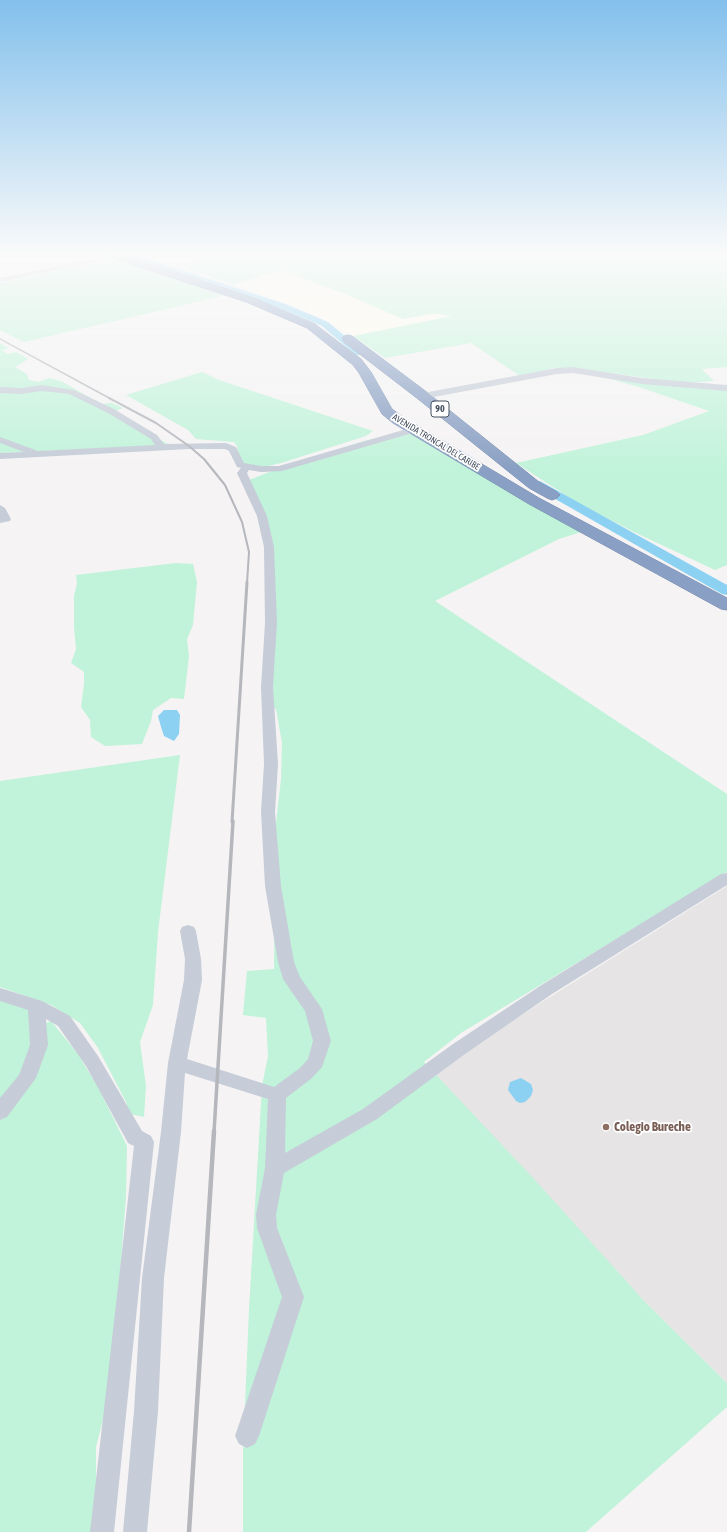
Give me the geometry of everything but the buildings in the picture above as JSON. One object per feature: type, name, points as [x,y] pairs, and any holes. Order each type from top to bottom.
[{"type":"highway","name":"AVENIDA TRONCAL DEL CARIBE","points":[[313,327],[357,362],[365,372],[382,405],[387,411],[419,423],[534,501],[727,605]]},
{"type":"highway","name":"AVENIDA TRONCAL DEL CARIBE","points":[[333,327],[423,396],[534,485],[562,500]]},
{"type":"highway","points":[[419,423],[430,404],[423,396]]},
{"type":"highway","points":[[382,405],[394,411],[408,412]]},
{"type":"highway","points":[[419,423],[445,419],[455,422]]},
{"type":"street","points":[[423,396],[557,371],[573,370],[642,381],[727,388]]},
{"type":"street","points":[[0,390],[21,391],[42,388],[71,392],[111,411],[154,437],[159,443],[160,448]]},
{"type":"street","points":[[0,456],[226,446],[232,449],[240,465],[247,468],[279,469],[292,466],[419,423]]},
{"type":"street","points":[[0,440],[40,454]]},
{"type":"street","points":[[247,468],[242,473],[262,516],[269,547],[271,623],[267,687],[271,764],[268,812],[273,886],[286,962],[292,979],[313,1009],[322,1041],[316,1062],[306,1073],[277,1095]]},
{"type":"street","points":[[0,508],[6,519],[0,520]]},
{"type":"street","points":[[275,1168],[370,1114],[459,1049],[546,990],[727,878]]},
{"type":"street","points":[[135,1532],[146,1411],[153,1278],[171,1132],[177,1063],[193,980],[193,959],[188,931]]},
{"type":"street","points":[[0,994],[36,1006],[64,1021],[92,1061],[135,1137],[144,1142],[102,1532]]},
{"type":"street","points":[[0,1112],[27,1078],[39,1045],[36,1006]]},
{"type":"street","points":[[177,1063],[277,1095]]},
{"type":"street","points":[[247,1436],[293,1297],[267,1228],[266,1215],[275,1168],[277,1095]]},
{"type":"shaded area","points":[[337,327],[398,327],[353,336]]},
{"type":"shaded area","name":"Colegio Bureche","points":[[727,886],[727,1383],[646,1303],[433,1073],[542,1002]]},
{"type":"green space","points":[[0,327],[87,327],[24,342],[0,330]]},
{"type":"green space","points":[[395,327],[727,327],[727,367],[702,369],[714,381],[684,383],[573,368],[554,368],[520,376],[471,343],[385,358],[353,336]]},
{"type":"green space","points":[[0,343],[9,348],[2,350],[7,354],[16,352],[28,359],[15,367],[27,374],[29,380],[38,382],[49,378],[61,381],[101,404],[112,403],[123,408],[116,411],[169,445],[0,453]]},
{"type":"green space","points":[[202,372],[219,380],[373,431],[366,436],[281,463],[264,467],[245,465],[239,459],[237,446],[234,442],[196,439],[188,430],[126,395]]},
{"type":"green space","points":[[596,375],[727,390],[727,565],[715,570],[634,532],[581,505],[516,463],[643,435],[709,411],[639,387]]},
{"type":"green space","points":[[410,432],[581,532],[559,539],[435,601],[727,794],[727,872],[461,1033],[424,1062],[535,1180],[646,1303],[727,1383],[727,1407],[586,1532],[243,1532],[243,1452],[249,1309],[262,1086],[268,1056],[266,1018],[243,1015],[247,971],[274,969],[275,832],[281,779],[282,743],[276,709],[272,707],[274,560],[271,534],[249,480],[277,469],[364,441]]},
{"type":"green space","points":[[176,563],[193,564],[197,582],[193,625],[187,639],[189,656],[184,699],[171,698],[153,710],[151,721],[142,744],[105,746],[91,737],[90,720],[81,707],[84,672],[71,663],[76,649],[74,596],[77,583],[76,575]]},
{"type":"green space","points":[[180,755],[158,932],[153,1005],[140,1042],[146,1086],[144,1117],[130,1114],[126,1102],[98,1048],[80,1023],[51,1005],[0,987],[0,781]]},
{"type":"green space","points":[[0,1000],[27,1009],[32,1014],[33,1034],[25,1068],[0,1100]]},
{"type":"green space","points":[[51,1021],[78,1054],[99,1089],[127,1146],[126,1197],[111,1388],[96,1447],[96,1514],[94,1532],[0,1532],[0,1115],[44,1024]]},
{"type":"water","points":[[164,710],[177,710],[180,715],[179,734],[174,741],[164,736],[161,727],[158,716]]},
{"type":"water","points":[[521,1078],[531,1084],[533,1090],[531,1096],[525,1102],[520,1103],[516,1101],[508,1090],[510,1082]]},
{"type":"waterway","points":[[329,327],[360,353]]},
{"type":"waterway","points":[[540,485],[727,591]]},
{"type":"railway","points":[[0,339],[111,399]]},
{"type":"railway","points":[[109,398],[156,423],[189,446],[204,459],[225,485],[242,522],[249,552],[247,583]]},
{"type":"railway","points":[[232,822],[247,582]]},
{"type":"railway","points":[[214,1132],[233,821]]},
{"type":"railway","points":[[189,1532],[214,1131]]},
{"type":"place","name":"Colegio Bureche","points":[[606,1127]]}]
